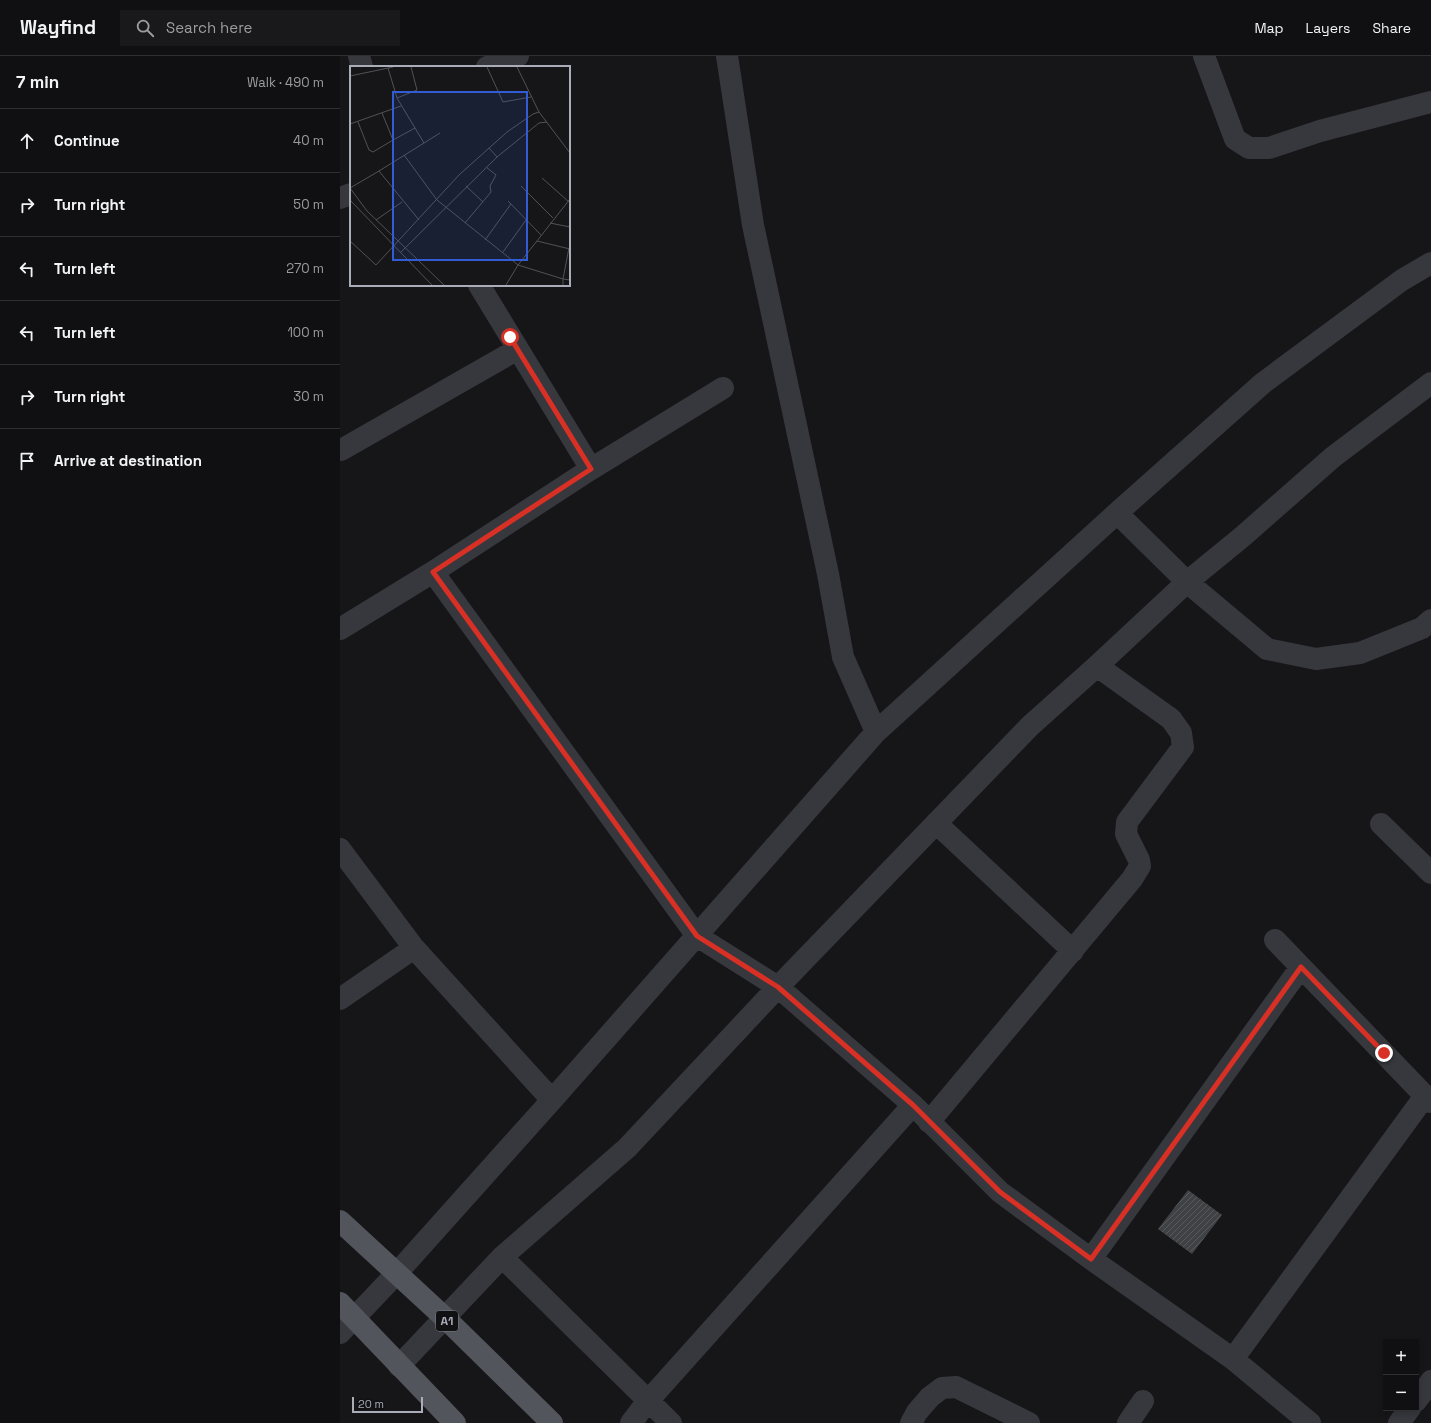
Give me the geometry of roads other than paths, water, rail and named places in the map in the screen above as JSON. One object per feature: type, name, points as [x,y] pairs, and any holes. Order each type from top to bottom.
[{"type":"main road","name":"A1","points":[[340,1221],[444,1317],[552,1423]]},
{"type":"main road","points":[[340,1303],[347,1326],[400,1366],[455,1423]]},
{"type":"street","points":[[358,56],[362,66]]},
{"type":"street","points":[[490,66],[518,56]]},
{"type":"street","points":[[727,56],[753,226],[828,574],[843,657],[876,732]]},
{"type":"street","points":[[1204,56],[1235,139],[1249,148],[1269,148],[1320,131],[1431,102]]},
{"type":"street","points":[[340,198],[350,194]]},
{"type":"street","points":[[347,1326],[396,1274],[552,1100],[876,732],[1117,513],[1263,383],[1402,280],[1431,263]]},
{"type":"street","points":[[480,286],[591,469]]},
{"type":"street","points":[[340,449],[518,349]]},
{"type":"street","points":[[400,1366],[444,1317],[502,1257],[627,1148],[778,987],[1030,726],[1187,582],[1242,537],[1333,457],[1431,383]]},
{"type":"street","points":[[340,629],[433,572],[591,469],[723,388]]},
{"type":"street","points":[[1117,513],[1187,582],[1268,649],[1316,659],[1360,653],[1422,628],[1431,620]]},
{"type":"street","points":[[433,572],[697,936],[778,987],[913,1105],[1000,1192],[1091,1259],[1233,1359],[1310,1423]]},
{"type":"street","points":[[929,1122],[1073,952],[1132,879],[1140,866],[1139,860],[1126,834],[1127,822],[1183,747],[1181,733],[1171,719],[1097,666]]},
{"type":"street","points":[[936,823],[1073,952]]},
{"type":"street","points":[[1380,824],[1431,873]]},
{"type":"street","points":[[340,849],[414,948],[552,1100]]},
{"type":"street","points":[[1233,1359],[1428,1099],[1274,940]]},
{"type":"street","points":[[340,999],[414,948]]},
{"type":"street","points":[[1091,1259],[1301,967]]},
{"type":"street","points":[[631,1423],[647,1402],[913,1105]]},
{"type":"street","points":[[502,1257],[647,1402],[671,1423]]},
{"type":"street","points":[[1419,1397],[1431,1381]]},
{"type":"street","points":[[912,1423],[917,1412],[936,1392],[942,1388],[956,1387],[1029,1423]]},
{"type":"street","points":[[1128,1423],[1143,1401]]},
{"type":"street","points":[[1398,1423],[1408,1411]]}]
